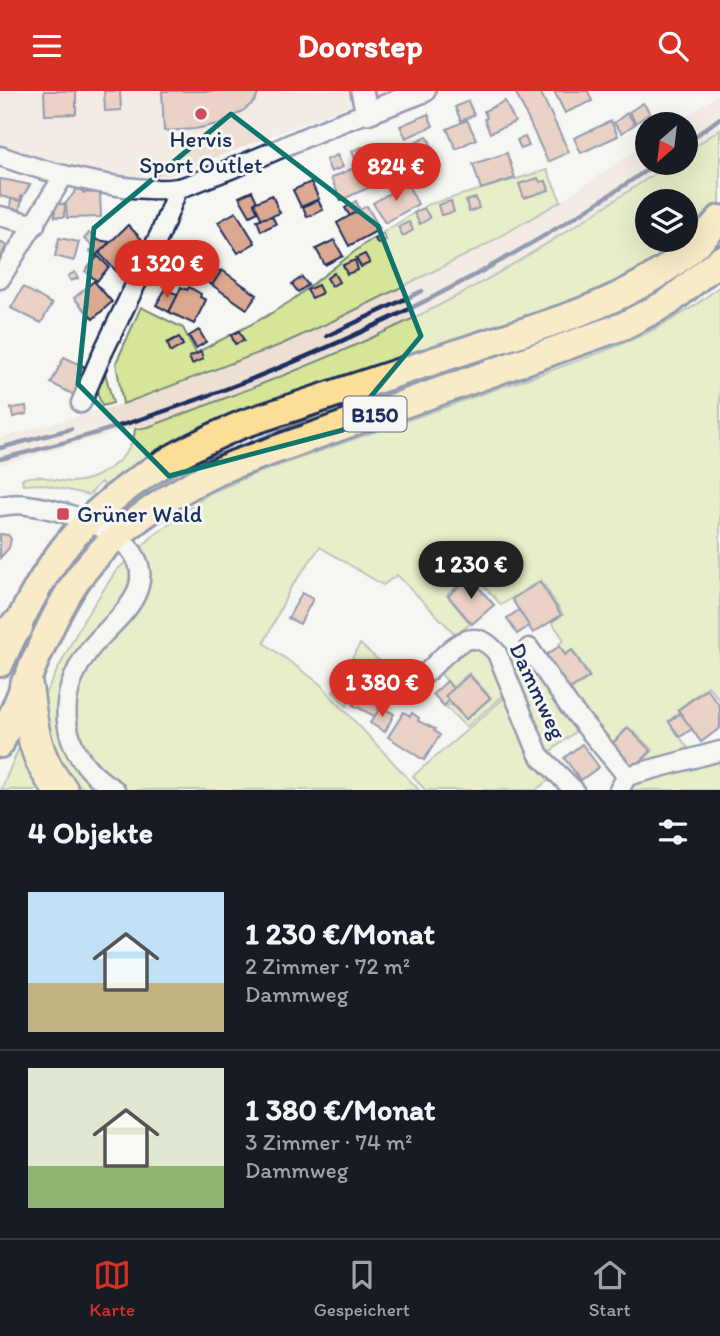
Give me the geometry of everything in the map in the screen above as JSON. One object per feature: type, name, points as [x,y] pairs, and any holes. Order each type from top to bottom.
[{"type":"highway","points":[[26,686],[36,748],[47,772],[61,790]]},
{"type":"main road","name":"B150","points":[[0,663],[8,634],[54,562],[89,520],[146,474],[207,439],[243,424],[561,320],[618,297],[678,260],[720,219]]},
{"type":"main road","name":"B150","points":[[0,744],[69,592],[85,569],[118,538],[175,493],[227,467],[623,326],[669,302],[720,260]]},
{"type":"street","points":[[362,91],[367,113]]},
{"type":"street","points":[[0,156],[64,176],[133,187],[178,188],[228,171],[347,120],[424,91]]},
{"type":"street","points":[[0,279],[64,176]]},
{"type":"street","points":[[81,403],[161,232],[178,188]]},
{"type":"street","points":[[0,216],[35,225]]},
{"type":"street","points":[[0,506],[24,504],[89,520],[118,538],[138,563],[141,574],[137,591],[127,608],[83,659],[69,687],[65,715],[70,736],[79,755],[100,780],[115,790]]},
{"type":"street","name":"Dammweg","points":[[420,679],[463,639],[476,638],[488,642],[497,653],[539,755],[575,790]]},
{"type":"street","points":[[529,648],[623,783],[720,751]]},
{"type":"highlighted area","points":[[231,114],[378,226],[421,336],[343,430],[169,476],[78,384],[94,228]]},
{"type":"shaded area","points":[[0,91],[386,91],[170,175],[124,177],[26,155],[0,144]]},
{"type":"shaded area","points":[[720,93],[720,129],[698,145],[698,112],[693,112]]},
{"type":"shaded area","points":[[635,151],[635,175],[653,175],[519,262],[453,298],[375,335],[147,427],[140,426],[0,465],[0,438],[135,400],[335,320],[480,248],[561,201]]},
{"type":"green space","points":[[720,129],[720,204],[698,229],[698,189],[635,189],[635,252],[671,252],[624,283],[543,317],[214,425],[159,453],[107,488],[101,482],[89,495],[42,484],[23,485],[22,479],[28,477],[71,482],[93,477],[122,458],[133,439],[135,429],[148,427],[265,383],[418,316],[483,282],[653,175],[698,175],[698,145]]},
{"type":"green space","points":[[547,170],[561,201],[480,248],[280,345],[123,404],[116,363],[141,307],[183,328],[196,353],[291,301],[363,245],[427,205]]},
{"type":"green space","points":[[720,236],[720,240],[685,272],[620,314],[231,452],[169,482],[123,516],[120,512],[164,479],[192,464],[409,381],[686,252],[698,252],[698,246]]},
{"type":"green space","points":[[720,286],[720,700],[708,686],[677,710],[679,713],[668,721],[693,755],[635,771],[653,750],[628,727],[607,748],[567,693],[590,677],[573,650],[566,654],[559,644],[564,640],[552,622],[563,615],[541,580],[501,605],[472,573],[447,595],[470,624],[456,635],[397,575],[383,585],[320,547],[290,589],[264,643],[319,683],[419,790],[86,790],[66,775],[48,737],[45,694],[83,621],[116,571],[153,536],[210,493],[252,475],[615,347],[670,321]]},
{"type":"green space","points":[[104,369],[113,403],[102,406],[97,392],[100,371]]},
{"type":"green space","points":[[360,644],[398,677],[387,690],[362,678],[347,706],[333,692]]},
{"type":"green space","points":[[467,644],[487,647],[509,691],[466,727],[446,707],[450,704],[466,720],[491,698],[469,673],[453,687],[438,671]]},
{"type":"green space","points":[[520,646],[581,727],[545,756],[502,654]]},
{"type":"green space","points":[[509,694],[554,780],[546,782],[536,790],[425,790],[413,776]]},
{"type":"green space","points":[[21,743],[32,764],[29,774],[40,790],[1,790]]},
{"type":"green space","points":[[720,760],[720,790],[624,790],[630,783]]},
{"type":"building","points":[[44,91],[76,91],[76,114],[45,115]]},
{"type":"building","points":[[104,91],[120,91],[121,110],[105,111]]},
{"type":"building","name":"Hervis Sport Outlet","points":[[162,91],[260,91],[254,102],[222,123],[195,129],[164,131]]},
{"type":"building","points":[[515,91],[540,91],[569,152],[548,162]]},
{"type":"building","points":[[554,91],[588,91],[592,101],[565,113]]},
{"type":"building","points":[[468,101],[474,115],[461,121],[455,107]]},
{"type":"building","points":[[505,101],[515,122],[490,133],[484,119],[487,118],[484,111]]},
{"type":"building","points":[[643,103],[649,112],[635,112],[635,121],[629,112]]},
{"type":"building","points":[[627,113],[635,124],[622,133],[614,123]]},
{"type":"building","points":[[428,114],[433,126],[406,138],[400,126]]},
{"type":"building","points":[[467,120],[476,139],[456,149],[447,129]]},
{"type":"building","points":[[611,121],[618,136],[581,153],[574,138]]},
{"type":"building","points":[[427,136],[442,167],[420,177],[406,146]]},
{"type":"building","points":[[525,137],[529,146],[521,149],[517,140]]},
{"type":"building","points":[[362,147],[368,159],[357,164],[352,151]]},
{"type":"building","points":[[507,153],[515,178],[481,189],[473,164]]},
{"type":"building","points":[[337,155],[343,167],[331,172],[326,160]]},
{"type":"building","points":[[365,163],[375,185],[341,200],[331,178]]},
{"type":"building","points":[[538,178],[540,182],[546,181],[549,190],[524,198],[519,184]]},
{"type":"building","points":[[0,179],[30,185],[20,201],[0,196]]},
{"type":"building","points":[[311,182],[319,199],[301,207],[293,190]]},
{"type":"building","points":[[407,183],[418,204],[385,223],[373,203]]},
{"type":"building","points":[[78,188],[84,193],[100,192],[101,217],[67,218],[66,203]]},
{"type":"building","points":[[252,191],[258,212],[250,216],[239,197]]},
{"type":"building","points":[[272,195],[280,213],[262,220],[254,203]]},
{"type":"building","points":[[21,196],[19,211],[10,208],[11,199],[20,201]]},
{"type":"building","points":[[476,198],[479,208],[469,212],[466,201]]},
{"type":"building","points":[[318,200],[323,210],[307,217],[303,207]]},
{"type":"building","points":[[356,201],[360,210],[350,216],[345,208]]},
{"type":"building","points":[[451,201],[454,212],[441,215],[438,205]]},
{"type":"building","points":[[55,204],[65,204],[64,217],[55,217]]},
{"type":"building","points":[[367,206],[380,229],[349,246],[337,223]]},
{"type":"building","points":[[424,208],[430,218],[420,224],[414,213]]},
{"type":"building","points":[[236,212],[255,243],[238,253],[218,222]]},
{"type":"building","points":[[272,216],[276,224],[261,231],[257,220]]},
{"type":"building","points":[[409,222],[413,230],[403,236],[398,227]]},
{"type":"building","points":[[128,225],[149,247],[118,273],[99,253]]},
{"type":"building","points":[[89,233],[97,240],[110,242],[95,256],[90,251],[94,247],[84,239]]},
{"type":"building","points":[[383,234],[386,240],[378,244],[375,239]]},
{"type":"building","points":[[59,238],[79,242],[74,261],[55,256]]},
{"type":"building","points":[[334,240],[343,256],[325,265],[316,249]]},
{"type":"building","points":[[0,242],[6,245],[0,261]]},
{"type":"building","points":[[191,250],[221,272],[212,285],[203,279],[201,282],[179,267]]},
{"type":"building","points":[[365,254],[370,263],[361,267],[356,258]]},
{"type":"building","points":[[98,256],[109,267],[97,281],[85,271]]},
{"type":"building","points":[[355,260],[358,270],[347,274],[343,265]]},
{"type":"building","points":[[222,270],[257,295],[247,309],[212,285]]},
{"type":"building","points":[[75,272],[78,278],[71,281],[68,276]]},
{"type":"building","points":[[334,273],[339,282],[332,286],[327,278]]},
{"type":"building","points":[[302,277],[308,285],[298,292],[292,284]]},
{"type":"building","points":[[94,281],[112,302],[93,319],[74,298]]},
{"type":"building","points":[[318,285],[322,293],[312,298],[307,290]]},
{"type":"building","points":[[23,287],[52,304],[41,323],[11,308]]},
{"type":"building","points":[[181,287],[187,290],[189,287],[206,300],[194,324],[169,312]]},
{"type":"building","points":[[165,290],[178,294],[169,312],[156,305]]},
{"type":"building","points":[[199,330],[206,342],[196,348],[189,336]]},
{"type":"building","points":[[239,331],[244,341],[235,344],[231,335]]},
{"type":"building","points":[[179,337],[183,345],[171,352],[167,343]]},
{"type":"building","points":[[201,352],[203,359],[192,364],[189,357]]},
{"type":"building","points":[[64,357],[87,368],[74,395],[51,383]]},
{"type":"building","points":[[26,406],[27,414],[13,417],[11,408]]},
{"type":"building","points":[[0,534],[8,535],[11,539],[9,548],[0,558]]},
{"type":"building","points":[[470,577],[494,605],[472,624],[448,596]]},
{"type":"building","points":[[540,582],[561,615],[533,633],[512,599]]},
{"type":"building","points":[[302,593],[313,599],[300,624],[288,618]]},
{"type":"building","points":[[519,610],[529,626],[517,634],[507,618]]},
{"type":"building","points":[[560,646],[565,655],[572,650],[589,677],[566,691],[544,656]]},
{"type":"building","points":[[469,675],[490,698],[466,719],[445,696]]},
{"type":"building","points":[[365,681],[389,693],[376,717],[353,705]]},
{"type":"building","points":[[447,681],[453,689],[445,696],[449,701],[444,706],[433,694]]},
{"type":"building","points":[[707,689],[720,706],[720,728],[701,742],[678,710]]},
{"type":"building","points":[[381,707],[394,714],[385,732],[370,723]]},
{"type":"building","points":[[404,712],[410,716],[412,713],[419,718],[418,721],[435,729],[440,735],[424,760],[388,737]]},
{"type":"building","points":[[680,713],[692,729],[680,737],[669,722]]},
{"type":"building","points":[[628,728],[651,751],[633,769],[610,746]]},
{"type":"building","points":[[582,744],[599,767],[581,780],[564,758]]},
{"type":"railway","points":[[698,134],[720,118]]},
{"type":"railway","points":[[0,459],[86,436],[172,408],[258,377],[342,341],[506,258],[639,175]]},
{"type":"railway","points":[[327,336],[422,291]]},
{"type":"railway","points":[[0,448],[71,429]]},
{"type":"place","name":"Hervis Sport Outlet","points":[[201,114]]},
{"type":"place","name":"Grüner Wald","points":[[63,514]]}]
